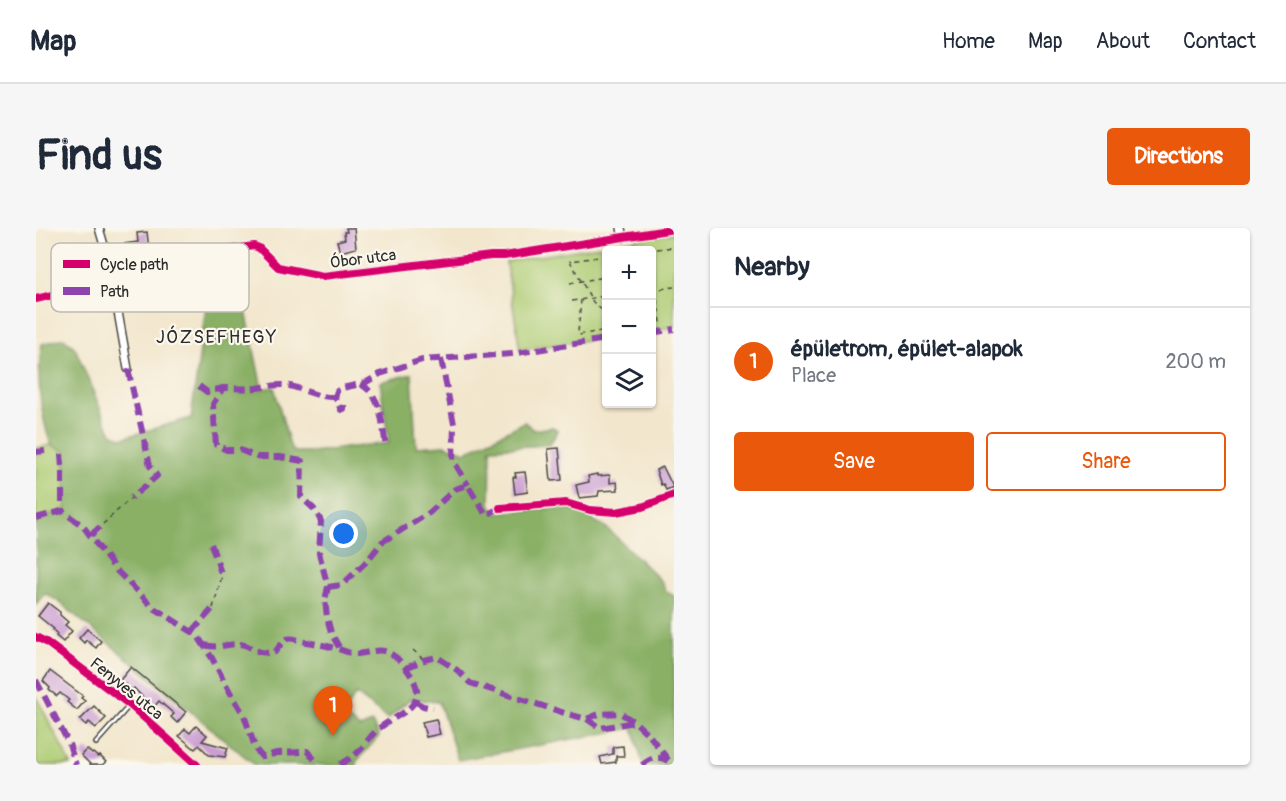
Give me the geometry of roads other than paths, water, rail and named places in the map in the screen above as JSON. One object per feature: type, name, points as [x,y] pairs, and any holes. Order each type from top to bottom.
[{"type":"street","points":[[99,228],[103,243]]},
{"type":"street","points":[[621,228],[623,238]]},
{"type":"street","name":"Óbor utca","points":[[249,247],[259,248],[278,267],[323,276],[504,256],[674,229]]},
{"type":"street","name":"Óbor utca","points":[[36,299],[51,295]]},
{"type":"street","points":[[118,312],[128,369]]},
{"type":"street","points":[[500,508],[566,503],[590,510],[616,512],[642,507],[674,495]]},
{"type":"street","name":"Fenyves utca","points":[[36,637],[46,642],[130,705],[197,765]]},
{"type":"lane","points":[[96,743],[130,705]]},
{"type":"place","name":"épületrom, épület-alapok","points":[[333,736]]},
{"type":"district","name":"JÓZSEFHEGY","points":[[217,337]]}]
